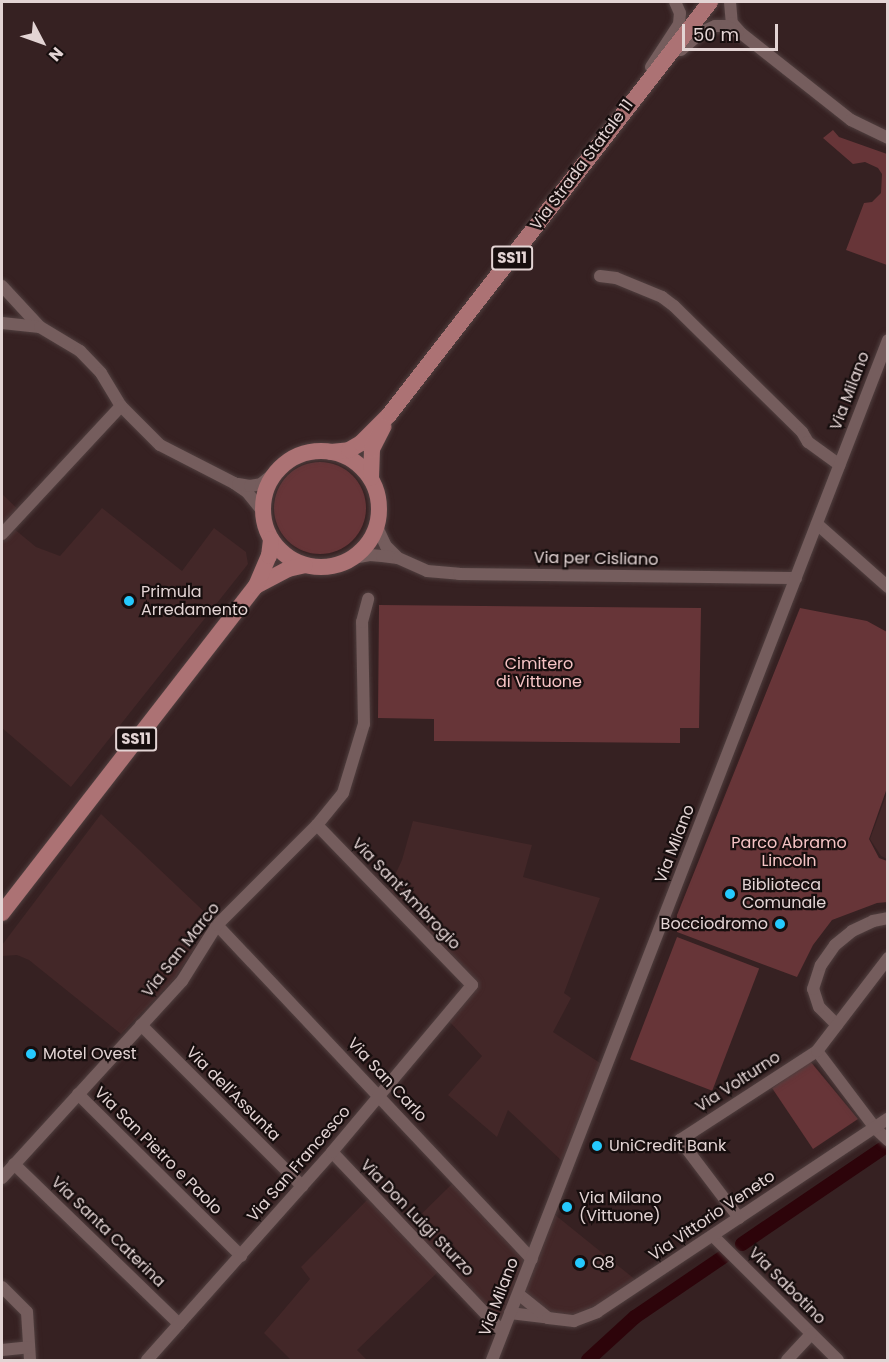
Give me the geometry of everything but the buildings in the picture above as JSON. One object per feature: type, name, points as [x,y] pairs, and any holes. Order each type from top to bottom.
[{"type":"main road","name":"Via Strada Statale 11","points":[[277,471],[292,459],[311,452],[349,450],[362,443],[389,415],[632,99],[710,2]]},
{"type":"main road","name":"Via Strada Statale 11","points":[[377,527],[380,510],[378,494],[371,478],[372,449],[389,415]]},
{"type":"main road","points":[[331,452],[353,461],[371,478]]},
{"type":"main road","points":[[277,471],[264,497],[263,512],[271,539],[280,550],[305,565]]},
{"type":"main road","points":[[256,586],[288,569],[305,565],[330,566],[353,558],[368,544],[377,527]]},
{"type":"main road","points":[[256,586],[268,556],[271,539]]},
{"type":"main road","name":"SS11","points":[[2,913],[256,586]]},
{"type":"street","points":[[632,99],[679,24],[680,13],[675,2]]},
{"type":"street","points":[[730,2],[732,23],[742,34],[852,120],[888,138]]},
{"type":"street","points":[[632,99],[688,42],[702,32],[715,26],[726,26],[742,34]]},
{"type":"street","points":[[600,276],[616,278],[662,297],[674,306],[802,432],[808,442],[840,465]]},
{"type":"street","points":[[2,286],[40,327],[80,351],[101,373],[121,406],[159,445],[234,483],[247,492],[263,512]]},
{"type":"street","points":[[2,323],[40,327]]},
{"type":"street","name":"Via Milano","points":[[492,1360],[888,340]]},
{"type":"street","points":[[2,534],[121,406]]},
{"type":"street","points":[[234,483],[250,486],[261,484],[277,471]]},
{"type":"street","points":[[817,524],[888,587]]},
{"type":"street","name":"Via per Cisliano","points":[[377,527],[386,546],[398,558]]},
{"type":"street","name":"Via per Cisliano","points":[[353,558],[370,555],[398,558],[427,571],[459,574],[796,578]]},
{"type":"street","name":"Via San Marco","points":[[2,1178],[182,981],[218,925],[317,825],[343,793],[364,724],[362,622],[368,599]]},
{"type":"street","name":"Via Sant'Ambrogio","points":[[317,825],[472,985]]},
{"type":"street","points":[[837,1025],[819,1007],[813,989],[821,965],[835,945],[852,931],[873,921],[888,918]]},
{"type":"street","name":"Via San Carlo","points":[[218,925],[532,1259]]},
{"type":"street","points":[[888,958],[817,1051],[875,1128],[888,1140]]},
{"type":"street","name":"Via San Francesco","points":[[147,1360],[332,1152],[472,985]]},
{"type":"street","name":"Via dell'Assunta","points":[[141,1025],[302,1186]]},
{"type":"street","name":"Via Volturno","points":[[739,1218],[680,1140],[817,1051]]},
{"type":"street","name":"Via San Pietro e Paolo","points":[[78,1094],[241,1256]]},
{"type":"street","name":"Via Vittorio Veneto","points":[[510,1313],[574,1321],[597,1312],[888,1119]]},
{"type":"street","name":"Via Don Luigi Sturzo","points":[[332,1152],[503,1332]]},
{"type":"street","name":"Via Santa Caterina","points":[[14,1164],[179,1324]]},
{"type":"street","name":"Via Sabotino","points":[[713,1236],[838,1360]]},
{"type":"street","points":[[2,1287],[27,1312],[30,1360]]},
{"type":"street","points":[[518,1294],[548,1318]]},
{"type":"street","points":[[788,1360],[811,1334]]},
{"type":"street","points":[[2,1350],[29,1347]]},
{"type":"shaded area","points":[[2,494],[25,516],[13,528],[36,547],[60,556],[102,508],[182,571],[214,528],[246,552],[248,564],[71,787],[2,728]]},
{"type":"shaded area","points":[[887,793],[887,859],[881,856],[870,839]]},
{"type":"shaded area","points":[[101,814],[213,920],[175,978],[121,1034],[29,960],[17,955],[2,956],[2,945]]},
{"type":"shaded area","points":[[413,821],[532,845],[523,877],[600,898],[564,993],[571,998],[553,1032],[603,1065],[564,1163],[508,1110],[497,1137],[448,1095],[482,1056],[448,1020],[478,986],[387,892],[402,860]]},
{"type":"shaded area","points":[[454,1182],[527,1260],[498,1332],[439,1271],[357,1350],[367,1360],[291,1360],[264,1333],[310,1279],[301,1267],[369,1198],[402,1233]]},
{"type":"shaded area","points":[[554,1214],[637,1281],[596,1308],[574,1317],[550,1314],[523,1292]]},
{"type":"green space","points":[[833,130],[839,137],[887,154],[887,265],[846,250],[864,203],[872,202],[881,193],[882,174],[878,168],[865,162],[853,164],[823,138]]},
{"type":"green space","points":[[311,462],[329,462],[346,469],[359,482],[366,499],[366,517],[359,534],[346,547],[329,554],[311,554],[294,547],[281,534],[274,517],[274,499],[281,482],[294,469]]},
{"type":"green space","name":"Cimitero di Vittuone","points":[[379,605],[701,608],[699,728],[680,728],[680,743],[434,741],[434,719],[378,718]]},
{"type":"green space","name":"Parco Abramo Lincoln","points":[[800,608],[867,621],[887,632],[887,788],[869,839],[879,858],[887,861],[888,902],[877,903],[832,920],[813,945],[797,977],[677,932],[677,915]]},
{"type":"green space","points":[[677,937],[759,969],[712,1091],[630,1059]]},
{"type":"green space","points":[[810,1061],[858,1119],[813,1149],[772,1088]]},
{"type":"waterway","points":[[742,1244],[882,1149]]},
{"type":"waterway","points":[[588,1360],[635,1317],[723,1257]]},
{"type":"place","name":"Primula Arredamento","points":[[129,601]]},
{"type":"place","name":"Biblioteca Comunale","points":[[730,894]]},
{"type":"place","name":"Bocciodromo","points":[[780,924]]},
{"type":"place","name":"Motel Ovest","points":[[31,1054]]},
{"type":"place","name":"UniCredit Bank","points":[[597,1146]]},
{"type":"place","name":"Via Milano (Vittuone)","points":[[567,1207]]},
{"type":"place","name":"Q8","points":[[580,1263]]}]
